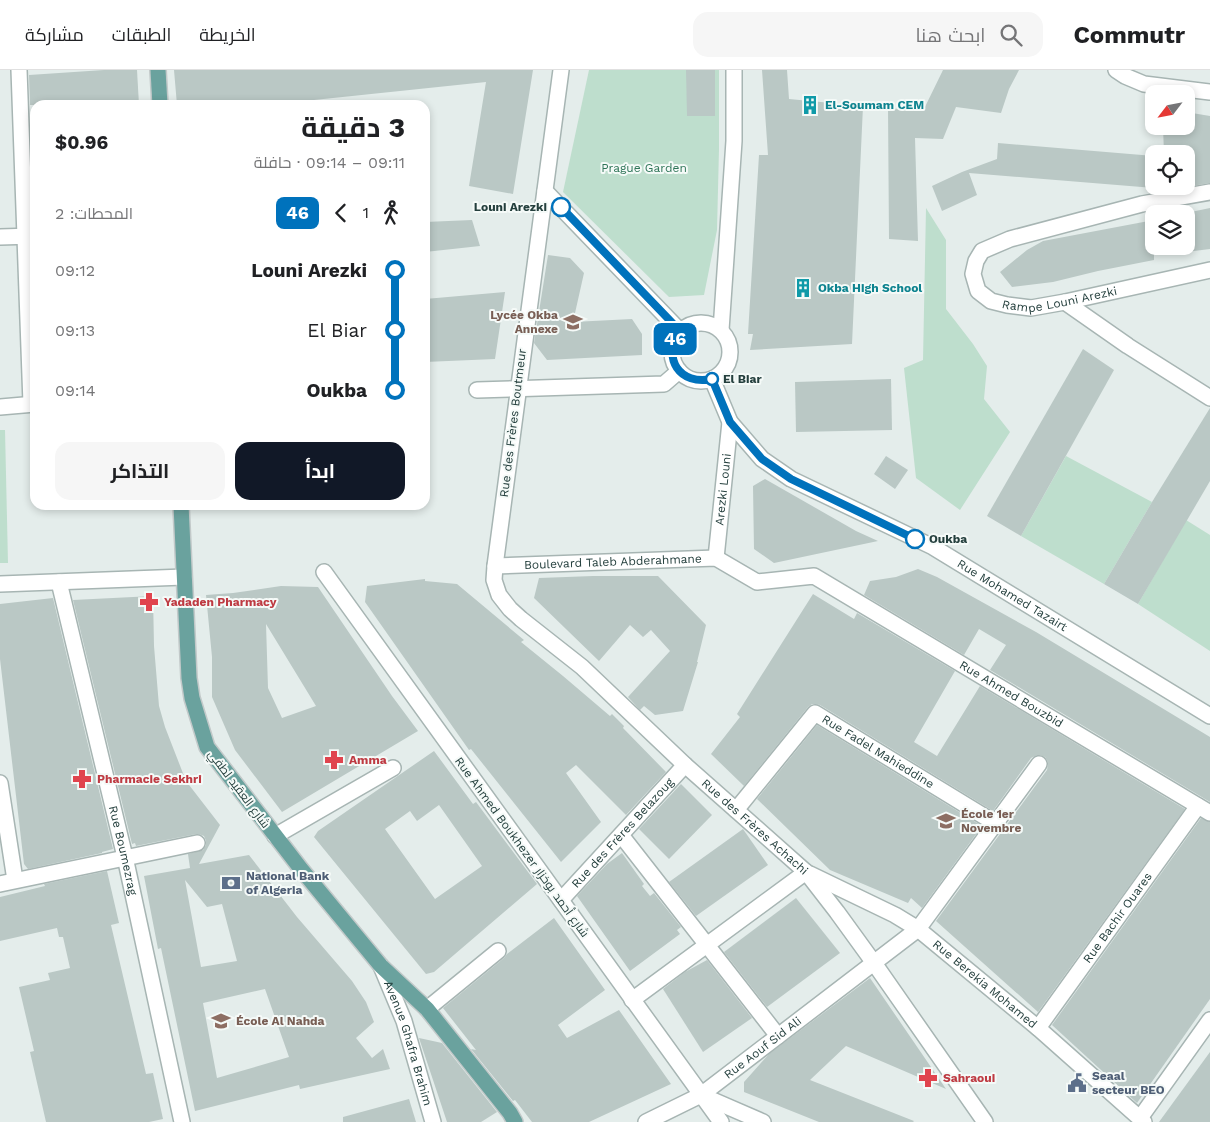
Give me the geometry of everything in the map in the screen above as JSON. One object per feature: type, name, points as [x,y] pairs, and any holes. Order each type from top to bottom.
[{"type":"main road","points":[[158,70],[160,100]]},
{"type":"main road","name":"شارع العقيد لطفي","points":[[180,510],[189,678],[192,698],[207,747],[300,869],[381,966],[427,1009]]},
{"type":"main road","points":[[427,1009],[516,1122]]},
{"type":"street","points":[[0,237],[30,236],[18,70]]},
{"type":"street","points":[[561,70],[545,191],[680,331]]},
{"type":"street","points":[[721,330],[734,141],[734,70]]},
{"type":"street","points":[[1116,70],[1144,84],[1210,92]]},
{"type":"street","name":"Rue des Frères Boutmeur","points":[[495,566],[545,191]]},
{"type":"street","name":"Rampe Louni Arezki","points":[[1210,192],[1142,204],[1010,239],[982,251],[976,261],[973,274],[978,291],[991,301],[1031,308],[1210,270]]},
{"type":"street","points":[[1065,302],[1128,346],[1210,398]]},
{"type":"street","points":[[702,322],[710,323],[721,330],[727,338],[731,349],[730,359],[725,369],[719,375],[712,379],[698,381],[679,371],[674,364],[672,346],[680,331],[686,326],[702,322]]},
{"type":"street","points":[[477,390],[664,384],[679,371]]},
{"type":"street","name":"Rue Mohamed Tazairt","points":[[712,379],[730,422],[762,459],[791,479],[933,547],[1210,716]]},
{"type":"street","points":[[0,407],[30,404]]},
{"type":"street","name":"Arezki Louni","points":[[716,558],[730,422]]},
{"type":"street","name":"Boulevard Taleb Abderahmane","points":[[495,566],[716,558],[757,582],[814,576]]},
{"type":"street","name":"Rue des Frères Achachi","points":[[495,566],[494,580],[499,595],[510,609],[582,667],[685,765],[806,872],[874,963],[985,1122]]},
{"type":"street","name":"Rue Ahmed Boukhezer شارع أحمد بوخزار","points":[[324,572],[721,1122]]},
{"type":"street","name":"Rue Ahmed Bouzbid","points":[[814,576],[1204,809]]},
{"type":"street","points":[[0,584],[184,577]]},
{"type":"street","name":"Rue Boumezrag","points":[[59,582],[125,857],[182,1122]]},
{"type":"street","name":"Rue Fadel Mahieddine","points":[[736,810],[815,714],[995,824]]},
{"type":"street","name":"Rue Aouf Sid Ali","points":[[646,1122],[701,1095],[918,929],[1039,764]]},
{"type":"street","name":"Rue des Frères Belazoug","points":[[561,900],[685,765]]},
{"type":"street","points":[[275,836],[393,768]]},
{"type":"street","points":[[0,783],[15,880]]},
{"type":"street","name":"Rue Bachir Ouares","points":[[1038,1028],[1204,809]]},
{"type":"street","points":[[621,835],[778,1036]]},
{"type":"street","points":[[0,884],[197,843]]},
{"type":"street","points":[[632,1000],[806,872]]},
{"type":"street","name":"Rue Berekia Mohamed","points":[[806,872],[895,915],[918,929],[1038,1028],[1142,1120]]},
{"type":"street","points":[[427,1009],[498,951]]},
{"type":"street","name":"Avenue Ghafra Brahim","points":[[381,966],[404,1021],[433,1122]]},
{"type":"street","points":[[1142,1120],[1210,1020]]},
{"type":"street","points":[[701,1095],[763,1122]]},
{"type":"green space","name":"Prague Garden","points":[[589,70],[719,70],[717,230],[704,295],[669,297],[563,192]]},
{"type":"green space","points":[[926,208],[946,240],[946,309],[987,366],[984,399],[1010,432],[960,510],[916,478],[904,368],[923,360]]},
{"type":"green space","points":[[0,430],[5,430],[8,563],[0,563]]},
{"type":"green space","points":[[1066,456],[1152,502],[1104,584],[1021,536]]},
{"type":"green space","points":[[1186,520],[1210,535],[1210,651],[1138,604]]},
{"type":"building","points":[[104,70],[137,70],[139,100],[30,100],[30,105],[29,75]]},
{"type":"building","points":[[174,70],[533,70],[513,194],[469,186],[486,82],[314,100],[177,100]]},
{"type":"building","points":[[686,70],[715,70],[715,116],[687,116]]},
{"type":"building","name":"Okba High School","points":[[762,70],[787,70],[789,99],[863,106],[852,344],[750,350],[753,334],[748,334],[759,155],[768,155]]},
{"type":"building","points":[[943,70],[1019,70],[1009,89],[1001,113],[956,107],[943,139],[915,138],[918,241],[889,239],[888,108],[923,111]]},
{"type":"building","points":[[1195,114],[1210,116],[1210,183],[1195,186],[1195,145],[1164,145],[1163,135],[1195,135]]},
{"type":"building","points":[[998,143],[1145,155],[1145,187],[969,173],[977,195],[942,211],[932,186],[997,159]]},
{"type":"building","points":[[1210,208],[1210,249],[1195,251],[1195,211]]},
{"type":"building","points":[[472,220],[480,246],[430,251],[430,222]]},
{"type":"building","points":[[1145,222],[1145,255],[1154,255],[1154,260],[1053,282],[1012,287],[1000,272],[1027,250],[1043,241]]},
{"type":"building","points":[[548,255],[570,258],[584,273],[573,322],[632,319],[642,334],[642,355],[547,360],[534,343]]},
{"type":"building","points":[[505,292],[495,359],[430,362],[430,299]]},
{"type":"building","points":[[1083,349],[1114,370],[1021,536],[987,516]]},
{"type":"building","points":[[891,379],[892,430],[796,432],[795,382]]},
{"type":"building","points":[[1210,408],[1210,481],[1138,604],[1104,584]]},
{"type":"building","points":[[886,456],[908,470],[895,489],[874,474]]},
{"type":"building","points":[[765,479],[856,531],[878,541],[774,563],[754,549],[753,486]]},
{"type":"building","points":[[918,569],[937,577],[1036,632],[1210,737],[1210,802],[990,670],[1006,645],[979,629],[964,655],[864,595],[870,581],[896,577]]},
{"type":"building","points":[[658,576],[706,625],[698,662],[683,711],[655,715],[644,706],[640,710],[628,697],[670,651],[651,630],[643,637],[630,625],[599,661],[534,598],[539,578]]},
{"type":"building","points":[[425,579],[425,581],[457,584],[524,640],[521,642],[610,716],[612,714],[666,772],[626,815],[576,765],[566,773],[601,822],[561,862],[471,749],[469,750],[365,602],[367,586]]},
{"type":"building","points":[[281,586],[318,587],[418,731],[282,812],[235,750],[212,697],[212,657],[206,595]],"holes":[[[266,624],[316,706],[282,718],[268,688]]]},
{"type":"building","points":[[813,594],[854,619],[857,613],[955,671],[914,742],[937,756],[980,686],[1185,809],[1038,1012],[936,921],[1047,770],[1048,765],[1045,757],[1040,755],[1031,758],[993,811],[816,704],[808,707],[744,786],[711,754],[740,717],[737,714]]},
{"type":"building","points":[[153,596],[154,646],[159,706],[165,727],[186,781],[220,825],[199,864],[249,855],[297,917],[352,981],[366,1002],[374,1022],[356,1038],[372,1058],[383,1049],[390,1069],[300,1089],[299,1085],[195,1111],[161,948],[158,949],[144,876],[190,868],[188,854],[203,850],[206,841],[204,836],[196,834],[136,846],[135,843],[132,844],[73,600]],"holes":[[[185,880],[207,907],[222,904],[237,961],[201,967]],[[265,989],[289,1057],[217,1078],[203,1003]]]},
{"type":"building","points":[[53,598],[113,849],[28,869],[24,864],[0,659],[0,604]]},
{"type":"building","points":[[817,725],[982,826],[922,908],[911,898],[908,903],[830,870],[757,799]]},
{"type":"building","points":[[434,751],[473,804],[476,802],[537,884],[434,972],[426,974],[314,837],[318,831]],"holes":[[[439,805],[482,866],[435,899],[385,829],[410,811],[417,821]]]},
{"type":"building","points":[[681,784],[712,815],[669,859],[639,829]]},
{"type":"building","points":[[1201,818],[1210,822],[1210,999],[1137,1103],[1052,1025]]},
{"type":"building","points":[[743,829],[768,865],[696,916],[669,882]]},
{"type":"building","points":[[622,853],[644,884],[642,886],[650,896],[654,893],[681,927],[677,930],[680,934],[630,971],[577,896],[607,864]]},
{"type":"building","points":[[107,871],[119,923],[111,925],[146,1074],[153,1073],[163,1119],[149,1122],[46,1122],[30,1052],[34,1051],[19,987],[50,980],[48,973],[70,968],[63,937],[59,937],[57,928],[0,941],[0,897],[45,886],[44,884]]},
{"type":"building","points":[[796,898],[840,953],[767,1007],[724,952]]},
{"type":"building","points":[[554,918],[605,990],[558,1025],[567,1038],[619,1010],[671,1084],[589,1122],[532,1122],[471,1049],[476,1050],[443,1008],[507,954]]},
{"type":"building","points":[[707,960],[752,1018],[703,1052],[663,989],[685,972]]},
{"type":"building","points":[[870,978],[946,1089],[846,1046],[810,1080],[913,1122],[819,1122],[744,1092],[744,1082],[769,1054]]},
{"type":"building","points":[[419,1038],[442,1043],[497,1112],[481,1122],[447,1122]]},
{"type":"building","points":[[1210,1052],[1210,1122],[1159,1122]]},
{"type":"building","points":[[409,1099],[416,1122],[343,1122],[343,1117]]},
{"type":"bus line","name":"46","points":[[561,207],[680,331],[672,346],[674,364],[679,371],[691,379],[698,381],[712,379],[730,422],[762,459],[791,479],[915,539]]},
{"type":"place","name":"El-Soumam CEM","points":[[810,105]]},
{"type":"place","name":"Louni Arezki","points":[[561,207]]},
{"type":"place","name":"Okba High School","points":[[803,288]]},
{"type":"place","name":"Lycée Okba Annexe","points":[[573,322]]},
{"type":"place","name":"El Biar","points":[[712,379]]},
{"type":"place","name":"Oukba","points":[[915,539]]},
{"type":"place","name":"Yadaden Pharmacy","points":[[149,602]]},
{"type":"place","name":"Amma","points":[[334,760]]},
{"type":"place","name":"Pharmacie Sekhri","points":[[82,779]]},
{"type":"place","name":"École 1er Novembre","points":[[946,821]]},
{"type":"place","name":"National Bank of Algeria","points":[[231,883]]},
{"type":"place","name":"École Al Nahda","points":[[221,1021]]},
{"type":"place","name":"Sahraoui","points":[[928,1078]]},
{"type":"place","name":"Seaal secteur BEO","points":[[1077,1083]]}]
